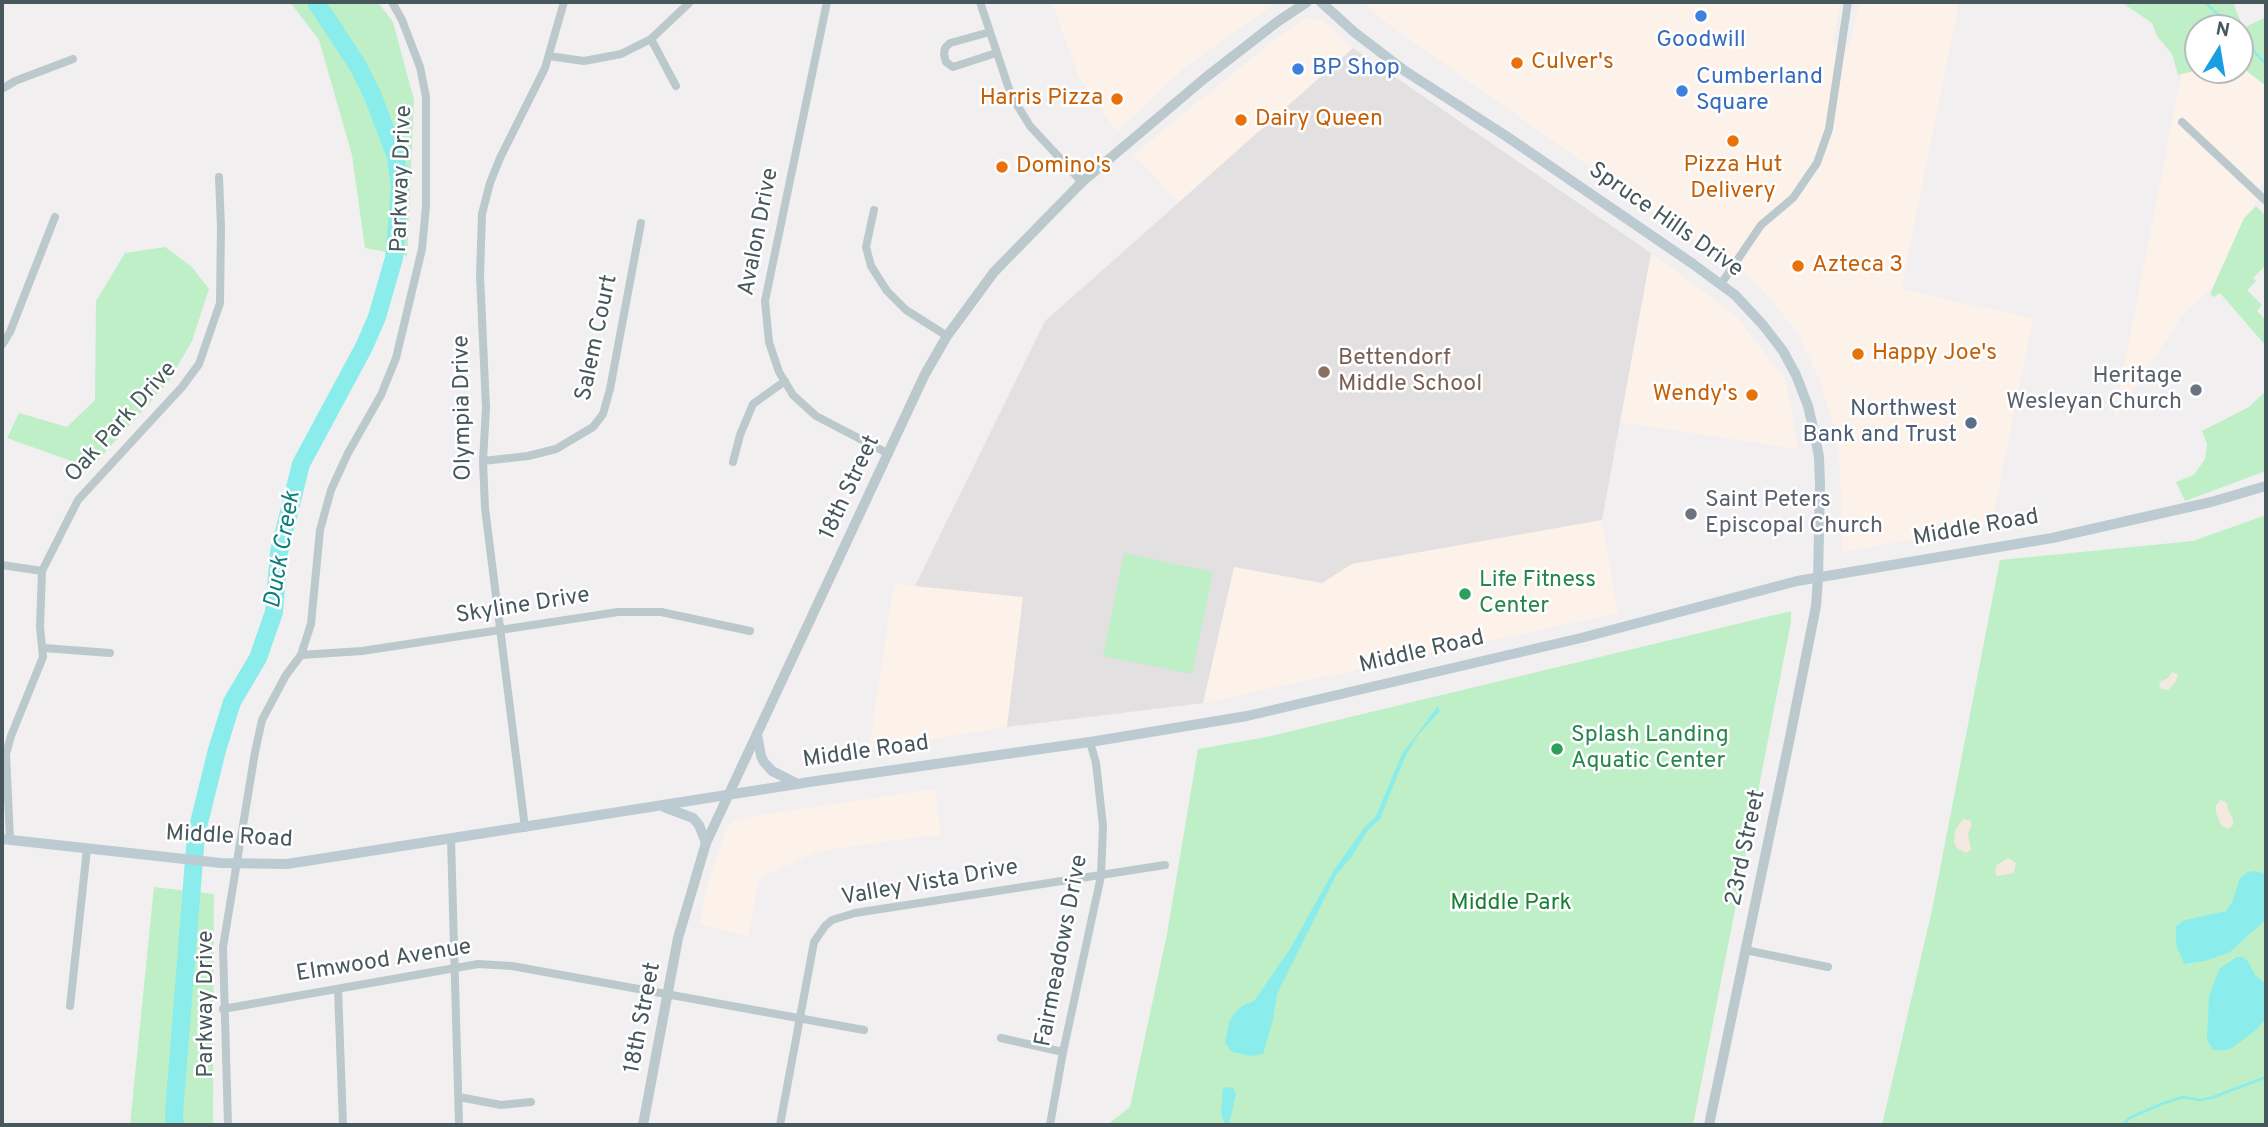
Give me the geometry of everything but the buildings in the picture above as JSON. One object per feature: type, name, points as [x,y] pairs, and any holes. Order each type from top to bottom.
[{"type":"main road","name":"Spruce Hills Drive","points":[[1321,2],[1354,32],[1405,71],[1506,136],[1721,284],[1745,305],[1772,335],[1796,375],[1808,406],[1819,457],[1818,578]]},
{"type":"main road","name":"Middle Road","points":[[6,840],[221,863],[288,864],[797,784],[1090,742],[1247,716],[1581,638],[1797,582],[2052,538],[2211,502],[2266,486]]},
{"type":"main road","points":[[757,734],[764,762],[772,771],[797,784]]},
{"type":"main road","points":[[661,806],[692,818],[699,825],[706,844]]},
{"type":"street","name":"Parkway Drive","points":[[228,1125],[223,947],[235,864],[262,720],[286,675],[301,655],[311,624],[320,530],[331,490],[348,453],[381,395],[396,358],[422,249],[427,167],[426,97],[420,67],[392,2]]},
{"type":"street","name":"Olympia Drive","points":[[525,828],[485,508],[483,461],[486,408],[480,275],[482,214],[499,158],[545,68],[564,2]]},
{"type":"street","points":[[549,56],[584,61],[621,54],[651,39],[691,2]]},
{"type":"street","name":"Avalon Drive","points":[[827,2],[765,301],[769,342],[793,396],[816,416],[889,454]]},
{"type":"street","points":[[980,2],[1011,95],[1030,126],[1082,183]]},
{"type":"street","name":"18th Street","points":[[643,1125],[684,912],[706,844],[925,374],[947,336],[994,272],[1082,183],[1205,79],[1277,22],[1307,2]]},
{"type":"street","points":[[1721,284],[1761,225],[1793,198],[1817,163],[1829,129],[1848,2]]},
{"type":"street","points":[[990,32],[950,43],[945,48],[946,62],[953,67],[996,53]]},
{"type":"street","points":[[651,39],[676,86]]},
{"type":"street","points":[[2,89],[15,81],[73,59]]},
{"type":"street","points":[[2182,122],[2266,201]]},
{"type":"street","name":"Oak Park Drive","points":[[6,840],[6,754],[10,736],[43,656],[40,627],[42,571],[78,500],[200,364],[220,303],[219,177]]},
{"type":"street","points":[[874,210],[866,247],[871,266],[887,292],[906,310],[947,336]]},
{"type":"street","points":[[2,345],[10,332],[55,217]]},
{"type":"street","name":"Salem Court","points":[[483,461],[528,456],[556,449],[593,428],[603,414],[641,223]]},
{"type":"street","points":[[733,462],[740,435],[753,404],[785,381]]},
{"type":"street","points":[[2,565],[42,571]]},
{"type":"street","name":"23rd Street","points":[[1710,1125],[1816,606],[1818,578]]},
{"type":"street","name":"Skyline Drive","points":[[301,655],[362,651],[628,612],[660,612],[750,631]]},
{"type":"street","points":[[44,648],[110,653]]},
{"type":"street","name":"Fairmeadows Drive","points":[[1050,1125],[1101,876],[1103,825],[1096,763],[1090,742]]},
{"type":"street","points":[[450,839],[459,1125]]},
{"type":"street","points":[[71,1006],[87,849]]},
{"type":"street","name":"Valley Vista Drive","points":[[780,1125],[814,942],[832,920],[855,913],[1165,865]]},
{"type":"street","points":[[1745,950],[1828,967]]},
{"type":"street","name":"Elmwood Avenue","points":[[223,1009],[478,964],[512,966],[864,1030]]},
{"type":"street","points":[[338,989],[343,1125]]},
{"type":"street","points":[[1001,1038],[1063,1052]]},
{"type":"street","points":[[459,1097],[501,1105],[531,1102]]},
{"type":"shaded area","points":[[1052,2],[1277,2],[1184,68],[1117,132],[1078,75]]},
{"type":"shaded area","points":[[1362,2],[1840,2],[1833,43],[1849,46],[1860,2],[1959,2],[1901,289],[2033,319],[1991,525],[1843,552],[1836,431],[1818,376],[1797,332],[1762,289],[1740,268],[1672,225],[1384,21]]},
{"type":"shaded area","points":[[1306,18],[1322,20],[1353,48],[1179,202],[1133,155],[1273,41]]},
{"type":"shaded area","name":"Bettendorf Middle School","points":[[1353,48],[1651,253],[1602,520],[1352,564],[1322,583],[1234,567],[1203,703],[1007,727],[1023,597],[915,586],[1045,321]]},
{"type":"shaded area","points":[[2254,53],[2266,62],[2266,188],[2261,183],[2256,202],[2214,286],[2183,314],[2113,421],[2184,63],[2184,84],[2254,84]]},
{"type":"shaded area","points":[[1651,253],[1737,317],[1786,381],[1798,449],[1620,422]]},
{"type":"shaded area","points":[[1602,520],[1618,613],[1203,703],[1234,567],[1322,583],[1352,564]]},
{"type":"shaded area","points":[[894,584],[1024,596],[1007,727],[869,749]]},
{"type":"shaded area","points":[[935,789],[941,834],[819,851],[759,878],[748,936],[700,924],[706,891],[728,825],[741,818]]},
{"type":"green space","points":[[290,2],[378,2],[393,22],[414,100],[407,256],[365,248],[352,155],[319,40]]},
{"type":"green space","points":[[2121,2],[2233,2],[2238,14],[2184,14],[2184,74],[2178,75],[2172,54],[2157,36],[2152,23]]},
{"type":"green space","points":[[2266,17],[2266,86],[2254,77],[2254,23]]},
{"type":"green space","points":[[2256,206],[2266,216],[2266,265],[2253,278],[2256,281],[2247,290],[2262,305],[2257,311],[2266,320],[2266,346],[2220,293],[2214,297],[2210,294],[2244,218]]},
{"type":"green space","points":[[165,247],[192,267],[209,289],[192,341],[169,381],[91,468],[7,438],[19,413],[67,427],[95,400],[96,301],[125,253]]},
{"type":"green space","points":[[2266,391],[2266,471],[2185,501],[2176,482],[2194,475],[2205,459],[2207,444],[2202,431],[2249,407]]},
{"type":"green space","points":[[2266,515],[2266,1125],[1882,1125],[1932,910],[2000,560],[2193,541]]},
{"type":"green space","points":[[1124,553],[1213,572],[1192,674],[1103,656]]},
{"type":"green space","name":"Middle Park","points":[[1791,611],[1693,1125],[1107,1125],[1130,1107],[1167,934],[1198,749],[1267,737]]},
{"type":"green space","points":[[154,887],[214,894],[213,1125],[130,1125]]},
{"type":"sand","points":[[2172,672],[2178,674],[2176,682],[2168,690],[2161,689],[2159,682],[2168,678]]},
{"type":"sand","points":[[2221,800],[2227,803],[2233,819],[2233,825],[2228,829],[2221,825],[2216,812],[2216,805]]},
{"type":"sand","points":[[1963,819],[1970,820],[1972,824],[1968,834],[1971,850],[1966,853],[1957,848],[1954,842],[1955,830]]},
{"type":"sand","points":[[2008,858],[2016,863],[2014,873],[1997,876],[1997,865]]},
{"type":"water","points":[[1438,706],[1440,711],[1418,735],[1405,757],[1380,819],[1368,830],[1336,875],[1277,994],[1263,1054],[1251,1056],[1232,1052],[1225,1043],[1233,1015],[1242,1006],[1254,1001],[1290,949],[1334,870],[1364,828],[1376,816],[1402,754]]},
{"type":"water","points":[[2256,871],[2266,875],[2266,919],[2230,952],[2205,961],[2184,964],[2176,944],[2176,926],[2185,920],[2226,911],[2240,878],[2248,872]]},
{"type":"water","points":[[2237,957],[2247,960],[2255,975],[2266,984],[2266,1018],[2255,1031],[2233,1047],[2213,1050],[2207,1039],[2209,996],[2220,968]]},
{"type":"water","points":[[1233,1088],[1236,1093],[1229,1125],[1225,1125],[1221,1113],[1223,1089]]},
{"type":"waterway","name":"Duck Creek","points":[[175,1125],[196,835],[217,750],[232,702],[258,658],[274,612],[279,552],[301,464],[364,347],[377,317],[394,258],[400,189],[396,157],[372,94],[358,66],[316,2]]},
{"type":"waterway","points":[[2205,2],[2217,14]]},
{"type":"waterway","points":[[2254,52],[2266,64]]},
{"type":"waterway","points":[[2124,1125],[2129,1118],[2164,1103],[2183,1097],[2200,1100],[2211,1098],[2266,1077]]},
{"type":"place","name":"Goodwill","points":[[1701,16]]},
{"type":"place","name":"Culver's","points":[[1517,63]]},
{"type":"place","name":"BP Shop","points":[[1298,69]]},
{"type":"place","name":"Cumberland Square","points":[[1682,91]]},
{"type":"place","name":"Harris Pizza","points":[[1117,99]]},
{"type":"place","name":"Dairy Queen","points":[[1241,120]]},
{"type":"place","name":"Pizza Hut Delivery","points":[[1733,141]]},
{"type":"place","name":"Domino's","points":[[1002,167]]},
{"type":"place","name":"Azteca 3","points":[[1798,266]]},
{"type":"place","name":"Happy Joe's","points":[[1858,354]]},
{"type":"place","name":"Bettendorf Middle School","points":[[1324,372]]},
{"type":"place","name":"Heritage Wesleyan Church","points":[[2196,390]]},
{"type":"place","name":"Wendy's","points":[[1752,395]]},
{"type":"place","name":"Northwest Bank and Trust","points":[[1971,423]]},
{"type":"place","name":"Saint Peters Episcopal Church","points":[[1691,514]]},
{"type":"place","name":"Life Fitness Center","points":[[1465,594]]},
{"type":"place","name":"Splash Landing Aquatic Center","points":[[1557,749]]}]
